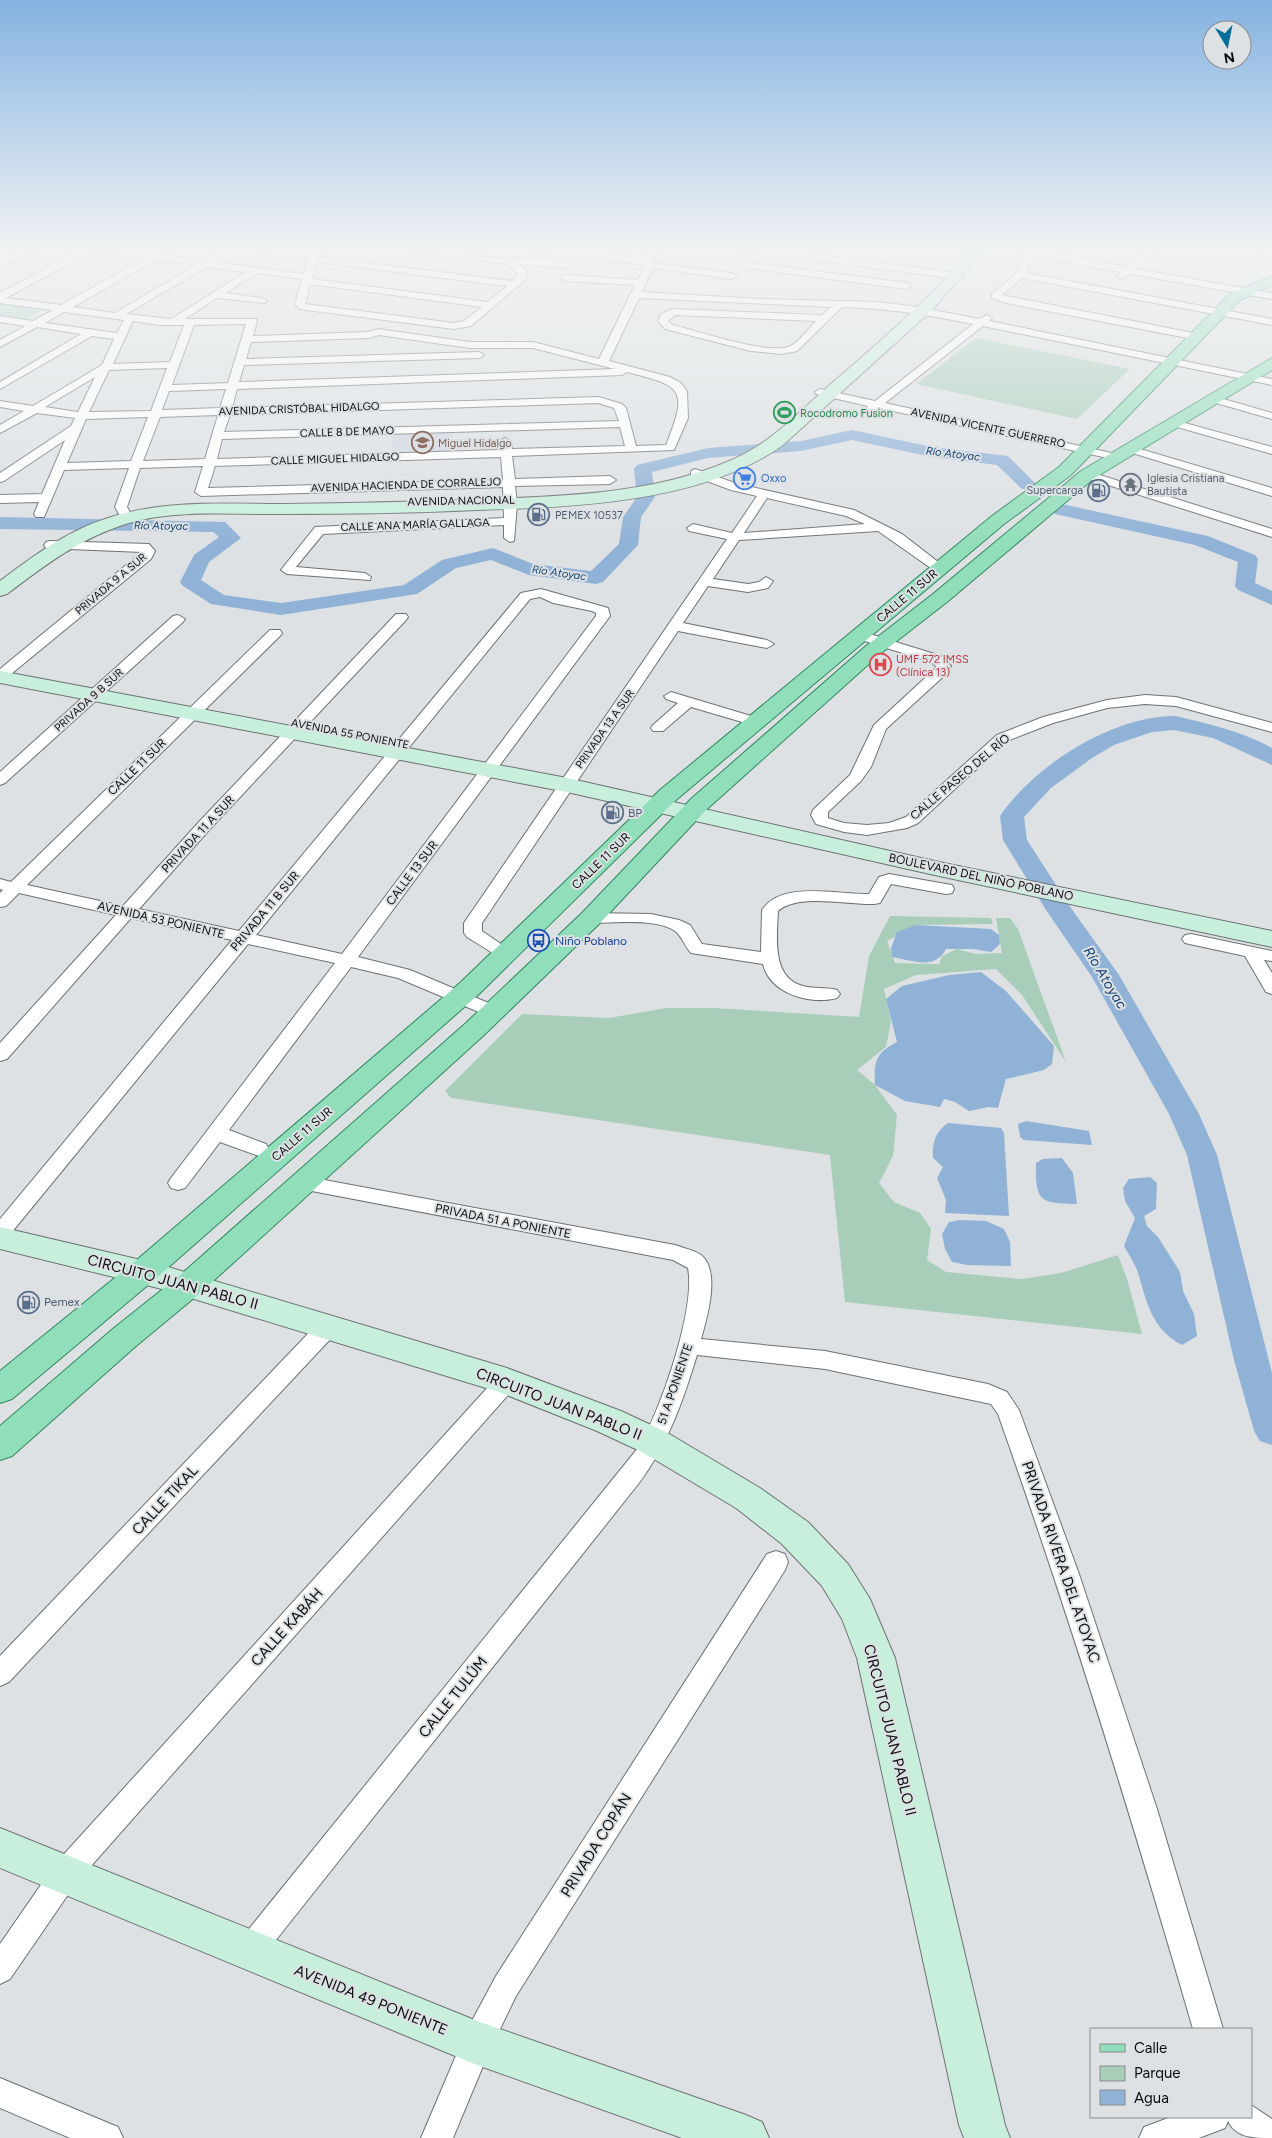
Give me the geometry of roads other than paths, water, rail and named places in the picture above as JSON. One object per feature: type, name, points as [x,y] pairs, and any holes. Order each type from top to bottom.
[{"type":"main road","name":"AVENIDA NACIONAL","points":[[54,546],[78,534],[117,519],[163,511],[198,508],[510,508],[615,490],[655,486],[735,462],[770,445],[825,393],[877,348]]},
{"type":"main road","name":"CALLE 11 SUR","points":[[0,1390],[143,1272],[460,997],[664,800],[998,520],[1065,471],[1187,348]]},
{"type":"main road","name":"CALLE 11 SUR","points":[[0,1446],[139,1325],[189,1285],[492,1012],[583,926],[695,809],[878,646],[940,598],[1087,475],[1272,363]]},
{"type":"main road","points":[[0,582],[54,546]]},
{"type":"main road","points":[[0,590],[54,546]]},
{"type":"main road","name":"AVENIDA 55 PONIENTE","points":[[2,673],[570,780],[664,800],[695,809]]},
{"type":"main road","name":"BOULEVARD DEL NIÑO POBLANO","points":[[695,809],[943,873],[1272,926]]},
{"type":"main road","name":"BOULEVARD DEL NIÑO POBLANO","points":[[1139,905],[1272,939]]},
{"type":"main road","name":"CIRCUITO JUAN PABLO II","points":[[9,1244],[143,1272],[329,1326],[507,1381],[609,1421],[654,1442],[748,1498],[794,1534],[835,1575],[857,1611],[876,1658],[977,2105],[987,2138]]},
{"type":"main road","name":"AVENIDA 49 PONIENTE","points":[[0,1848],[66,1873],[121,1898],[477,2043],[746,2138]]},
{"type":"street","points":[[0,386],[65,348]]},
{"type":"street","points":[[40,514],[76,428],[115,348]]},
{"type":"street","points":[[117,519],[122,501],[180,348]]},
{"type":"street","points":[[208,463],[226,412],[245,348]]},
{"type":"street","points":[[365,433],[371,348]]},
{"type":"street","points":[[479,348],[500,354]]},
{"type":"street","points":[[240,362],[500,354],[523,348]]},
{"type":"street","points":[[544,348],[630,370]]},
{"type":"street","points":[[603,362],[610,348]]},
{"type":"street","points":[[756,348],[769,351],[787,351],[793,348]]},
{"type":"street","points":[[865,414],[950,348]]},
{"type":"street","points":[[1123,348],[1174,361],[1272,382]]},
{"type":"street","points":[[500,354],[510,508],[510,538]]},
{"type":"street","points":[[0,430],[105,367],[174,365]]},
{"type":"street","points":[[165,388],[234,386],[365,433],[502,403],[630,370]]},
{"type":"street","name":"CALLE MIGUEL HIDALGO","points":[[61,467],[208,463],[365,433],[506,453],[670,448],[682,418],[683,393],[677,385],[666,378],[630,370]]},
{"type":"street","name":"AVENIDA VICENTE GUERRERO","points":[[825,393],[1087,450],[1123,453],[1272,492]]},
{"type":"street","points":[[1213,399],[1272,416]]},
{"type":"street","name":"AVENIDA CRISTÓBAL HIDALGO","points":[[0,404],[82,416],[226,412],[365,433],[502,403],[599,400],[618,406],[622,410],[626,424]]},
{"type":"street","name":"CALLE 8 DE MAYO","points":[[218,436],[365,433],[502,403],[626,424]]},
{"type":"street","points":[[1174,423],[1272,451]]},
{"type":"street","points":[[626,424],[631,449]]},
{"type":"street","points":[[0,478],[76,428]]},
{"type":"street","name":"AVENIDA HACIENDA DE CORRALEJO","points":[[208,463],[201,492],[365,433],[508,482],[615,490]]},
{"type":"street","points":[[698,474],[764,494],[850,513],[882,526],[940,568]]},
{"type":"street","points":[[1087,475],[1272,533]]},
{"type":"street","name":"PRIVADA 13 A SUR","points":[[505,953],[477,938],[473,933],[473,923],[764,494]]},
{"type":"street","points":[[0,499],[47,498]]},
{"type":"street","name":"CALLE ANA MARÍA GALLAGA","points":[[319,530],[510,508]]},
{"type":"street","points":[[693,528],[735,537],[882,526]]},
{"type":"street","points":[[288,570],[319,530]]},
{"type":"street","name":"PRIVADA 9 A SUR","points":[[2,673],[147,556],[150,551],[145,547],[135,546],[54,546]]},
{"type":"street","points":[[288,570],[365,577]]},
{"type":"street","points":[[706,582],[748,588],[762,586],[766,581]]},
{"type":"street","name":"CALLE 13 SUR","points":[[178,1183],[494,766],[603,616],[603,611],[596,608],[558,600],[542,593],[533,594]]},
{"type":"street","name":"PRIVADA 11 B SUR","points":[[0,1233],[526,596],[533,594]]},
{"type":"street","name":"PRIVADA 11 A SUR","points":[[0,1055],[127,912],[401,617]]},
{"type":"street","name":"PRIVADA 9 B SUR","points":[[0,780],[178,619]]},
{"type":"street","points":[[675,626],[767,644]]},
{"type":"street","name":"CALLE 11 SUR","points":[[0,902],[8,885],[196,710],[275,633]]},
{"type":"street","points":[[855,639],[942,671]]},
{"type":"street","name":"CALLE PASEO DEL RÍO","points":[[942,671],[879,728],[863,767],[856,778],[821,810],[822,821],[832,825],[869,830],[899,826],[912,820],[1002,738],[1014,732],[1110,704],[1135,699],[1162,700],[1272,728]]},
{"type":"street","points":[[671,696],[756,722]]},
{"type":"street","points":[[658,728],[689,701]]},
{"type":"street","points":[[831,994],[795,990],[783,984],[769,959],[770,910],[774,904],[785,898],[874,899],[885,881],[890,879],[943,873]]},
{"type":"street","name":"AVENIDA 53 PONIENTE","points":[[8,885],[404,974],[492,1012]]},
{"type":"street","points":[[583,926],[653,920],[682,927],[693,945],[697,948],[769,959]]},
{"type":"street","points":[[583,926],[634,925],[682,927]]},
{"type":"street","points":[[1191,938],[1272,956]]},
{"type":"street","points":[[1250,950],[1272,988]]},
{"type":"street","points":[[217,1134],[259,1149]]},
{"type":"street","name":"PRIVADA 51 A PONIENTE","points":[[303,1183],[675,1254],[689,1258],[698,1266]]},
{"type":"street","name":"51 A PONIENTE","points":[[654,1442],[676,1390],[690,1346],[701,1279],[698,1266]]},
{"type":"street","name":"CALLE TIKAL","points":[[0,1674],[329,1326]]},
{"type":"street","name":"PRIVADA RIVERA DEL ATOYAC","points":[[690,1346],[825,1360],[988,1393],[999,1398],[1008,1410],[1067,1574],[1142,1809],[1208,2028]]},
{"type":"street","name":"CALLE KABÁH","points":[[0,1969],[66,1873],[507,1381]]},
{"type":"street","name":"CALLE TULÚM","points":[[250,1950],[625,1484],[654,1442]]},
{"type":"street","name":"PRIVADA COPÁN","points":[[437,2138],[477,2043],[506,1986],[776,1562]]},
{"type":"street","points":[[0,2093],[107,2138]]},
{"type":"street","points":[[1155,2138],[1211,2118]]},
{"type":"street","points":[[1243,2118],[1272,2138]]},
{"type":"water","points":[[916,925],[991,929],[999,935],[1000,944],[991,952],[973,949],[946,949],[936,960],[929,962],[915,962],[892,957],[891,948],[897,932]]},
{"type":"water","points":[[981,972],[1006,991],[1054,1046],[1052,1064],[1044,1070],[1006,1079],[998,1108],[989,1107],[969,1111],[955,1102],[944,1099],[940,1107],[905,1101],[875,1085],[877,1059],[884,1050],[897,1042],[886,999],[902,986],[949,975]]},
{"type":"water","points":[[1026,1121],[1089,1131],[1092,1145],[1024,1140],[1020,1137],[1018,1124]]},
{"type":"water","points":[[948,1123],[1001,1128],[1004,1133],[1009,1216],[945,1213],[946,1200],[937,1178],[943,1167],[933,1158],[933,1153],[937,1134]]},
{"type":"water","points":[[1062,1158],[1073,1173],[1077,1204],[1048,1201],[1039,1193],[1036,1163],[1043,1159]]},
{"type":"water","points":[[1150,1177],[1157,1183],[1156,1209],[1144,1216],[1147,1226],[1158,1237],[1180,1272],[1183,1291],[1194,1314],[1197,1336],[1182,1345],[1171,1338],[1156,1322],[1147,1303],[1136,1267],[1124,1246],[1135,1218],[1125,1201],[1123,1188],[1129,1179]]},
{"type":"water","points":[[960,1220],[986,1221],[1004,1229],[1010,1242],[1011,1266],[967,1265],[952,1262],[945,1249],[942,1234],[949,1222]]},
{"type":"waterway","name":"Río Atoyac","points":[[0,523],[218,526],[231,538],[201,559],[190,582],[218,600],[281,609],[410,590],[449,564],[493,554],[529,569],[596,578],[628,545],[632,517],[646,497],[643,469],[708,453],[801,446],[852,435],[932,452],[1002,460],[1028,485]]},
{"type":"waterway","name":"Río Atoyac","points":[[1062,510],[1201,540],[1248,559],[1245,586],[1272,599]]},
{"type":"waterway","name":"Río Atoyac","points":[[1272,758],[1244,742],[1221,733],[1175,723],[1151,725],[1128,731],[1106,741],[1062,767],[1043,783],[1012,816],[1015,840],[1059,910],[1105,975],[1184,1114],[1202,1155],[1251,1360],[1272,1431]]},
{"type":"place","name":"Rocodromo Fusion","points":[[784,413]]},
{"type":"place","name":"Miguel Hidalgo","points":[[422,443]]},
{"type":"place","name":"Oxxo","points":[[745,478]]},
{"type":"place","name":"Iglesia Cristiana Bautista","points":[[1131,484]]},
{"type":"place","name":"Supercarga","points":[[1099,490]]},
{"type":"place","name":"PEMEX 10537","points":[[539,515]]},
{"type":"place","name":"UMF 572 IMSS (Clínica 13)","points":[[880,665]]},
{"type":"place","name":"BP","points":[[612,813]]},
{"type":"place","name":"Niño Poblano","points":[[539,941]]},
{"type":"place","name":"Pemex","points":[[28,1302]]}]
